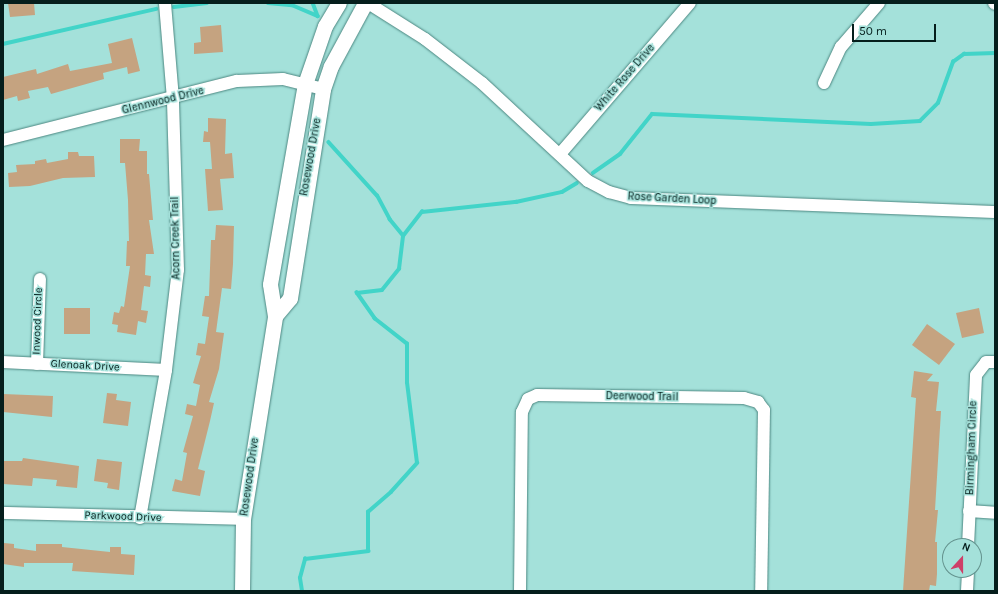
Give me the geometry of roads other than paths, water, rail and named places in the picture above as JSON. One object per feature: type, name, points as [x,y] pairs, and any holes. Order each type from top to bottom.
[{"type":"main road","name":"Rosewood Drive","points":[[242,591],[243,519],[275,316],[270,284],[305,84],[326,26],[339,3]]},
{"type":"main road","name":"Rosewood Drive","points":[[275,316],[290,298],[323,89],[330,66],[367,3]]},
{"type":"street","name":"Acorn Creek Trail","points":[[140,518],[166,370],[178,270],[172,99],[164,3]]},
{"type":"street","name":"Rose Garden Loop","points":[[367,3],[425,38],[482,83],[588,181],[609,192],[631,198],[995,212]]},
{"type":"street","name":"White Rose Drive","points":[[560,154],[690,3]]},
{"type":"street","points":[[824,82],[841,47],[879,3]]},
{"type":"street","name":"Glennwood Drive","points":[[3,140],[172,99],[237,81],[282,79],[323,89]]},
{"type":"street","name":"Inwood Circle","points":[[37,364],[40,279]]},
{"type":"street","name":"Glenoak Drive","points":[[3,362],[166,370]]},
{"type":"street","name":"Birmingham Circle","points":[[968,538],[976,375],[986,362],[995,362]]},
{"type":"street","name":"Deerwood Trail","points":[[520,591],[522,412],[528,398],[537,395],[744,398],[758,402],[764,410],[761,591]]},
{"type":"street","points":[[969,512],[995,513]]},
{"type":"street","name":"Parkwood Drive","points":[[3,513],[140,518],[243,519]]},
{"type":"street","points":[[967,591],[968,578]]},
{"type":"waterway","points":[[174,7],[207,3]]},
{"type":"waterway","points":[[268,3],[292,5],[318,16]]},
{"type":"waterway","points":[[313,3],[318,16]]},
{"type":"waterway","points":[[3,44],[156,9]]},
{"type":"waterway","points":[[593,173],[620,154],[652,114],[871,124],[920,121],[938,103],[953,62],[964,54],[995,53]]},
{"type":"waterway","points":[[302,591],[300,578],[305,559],[368,551],[368,512],[391,492],[417,463],[407,383],[407,344],[375,319],[357,293],[382,290],[399,269],[403,236],[390,220],[377,196],[329,143]]},
{"type":"waterway","points":[[403,236],[422,212],[516,202],[562,192],[577,183]]}]
